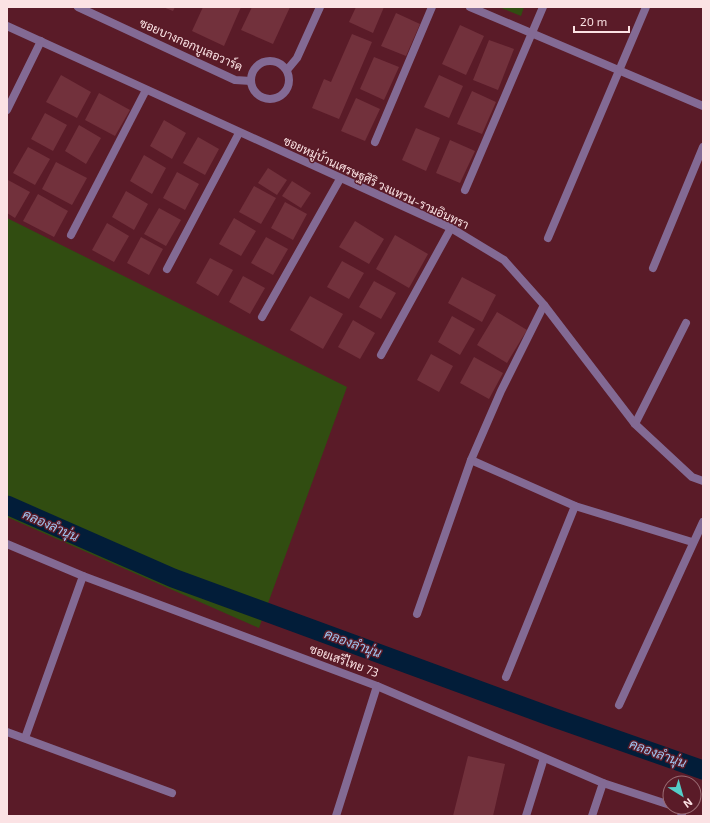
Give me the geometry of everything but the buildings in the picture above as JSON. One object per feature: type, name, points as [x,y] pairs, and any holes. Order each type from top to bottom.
[{"type":"street","name":"ซอยบางกอกบูเลอวาร์ด","points":[[78,7],[235,80],[251,81]]},
{"type":"street","points":[[287,70],[297,58],[320,7]]},
{"type":"street","points":[[375,142],[432,7]]},
{"type":"street","points":[[470,7],[703,106]]},
{"type":"street","points":[[465,190],[543,7]]},
{"type":"street","points":[[548,238],[646,7]]},
{"type":"street","name":"ซอยหมู่บ้านเศรษฐศิริ วงแหวน-รามอินทรา","points":[[7,26],[340,179],[451,228],[504,260],[544,305],[635,424],[692,477],[703,481]]},
{"type":"street","points":[[7,110],[41,41]]},
{"type":"street","name":"ซอยบางกอกบูเลอวาร์ด","points":[[265,62],[278,62],[287,70],[290,83],[284,94],[279,97],[273,99],[261,97],[253,88],[251,81],[255,69],[265,62]]},
{"type":"street","points":[[71,235],[146,90]]},
{"type":"street","points":[[167,269],[239,133]]},
{"type":"street","points":[[653,268],[703,147]]},
{"type":"street","points":[[262,317],[340,179]]},
{"type":"street","points":[[381,355],[451,228]]},
{"type":"street","points":[[417,614],[471,460],[501,391],[544,305]]},
{"type":"street","points":[[635,424],[686,323]]},
{"type":"street","points":[[471,460],[575,506],[692,542]]},
{"type":"street","points":[[506,677],[575,506]]},
{"type":"street","points":[[619,705],[692,542],[703,522]]},
{"type":"street","name":"ซอยเสรีไทย 73","points":[[7,544],[83,576],[377,686],[603,783],[662,802]]},
{"type":"street","points":[[25,738],[83,576]]},
{"type":"street","points":[[336,816],[377,686]]},
{"type":"street","points":[[7,732],[172,793]]},
{"type":"street","points":[[526,816],[544,758]]},
{"type":"street","points":[[592,816],[603,783]]},
{"type":"green space","points":[[499,7],[524,7],[521,16]]},
{"type":"green space","points":[[7,218],[347,387],[259,628],[7,517]]},
{"type":"waterway","name":"คลองลำนุ่น","points":[[7,505],[173,578],[552,717],[703,770]]}]
